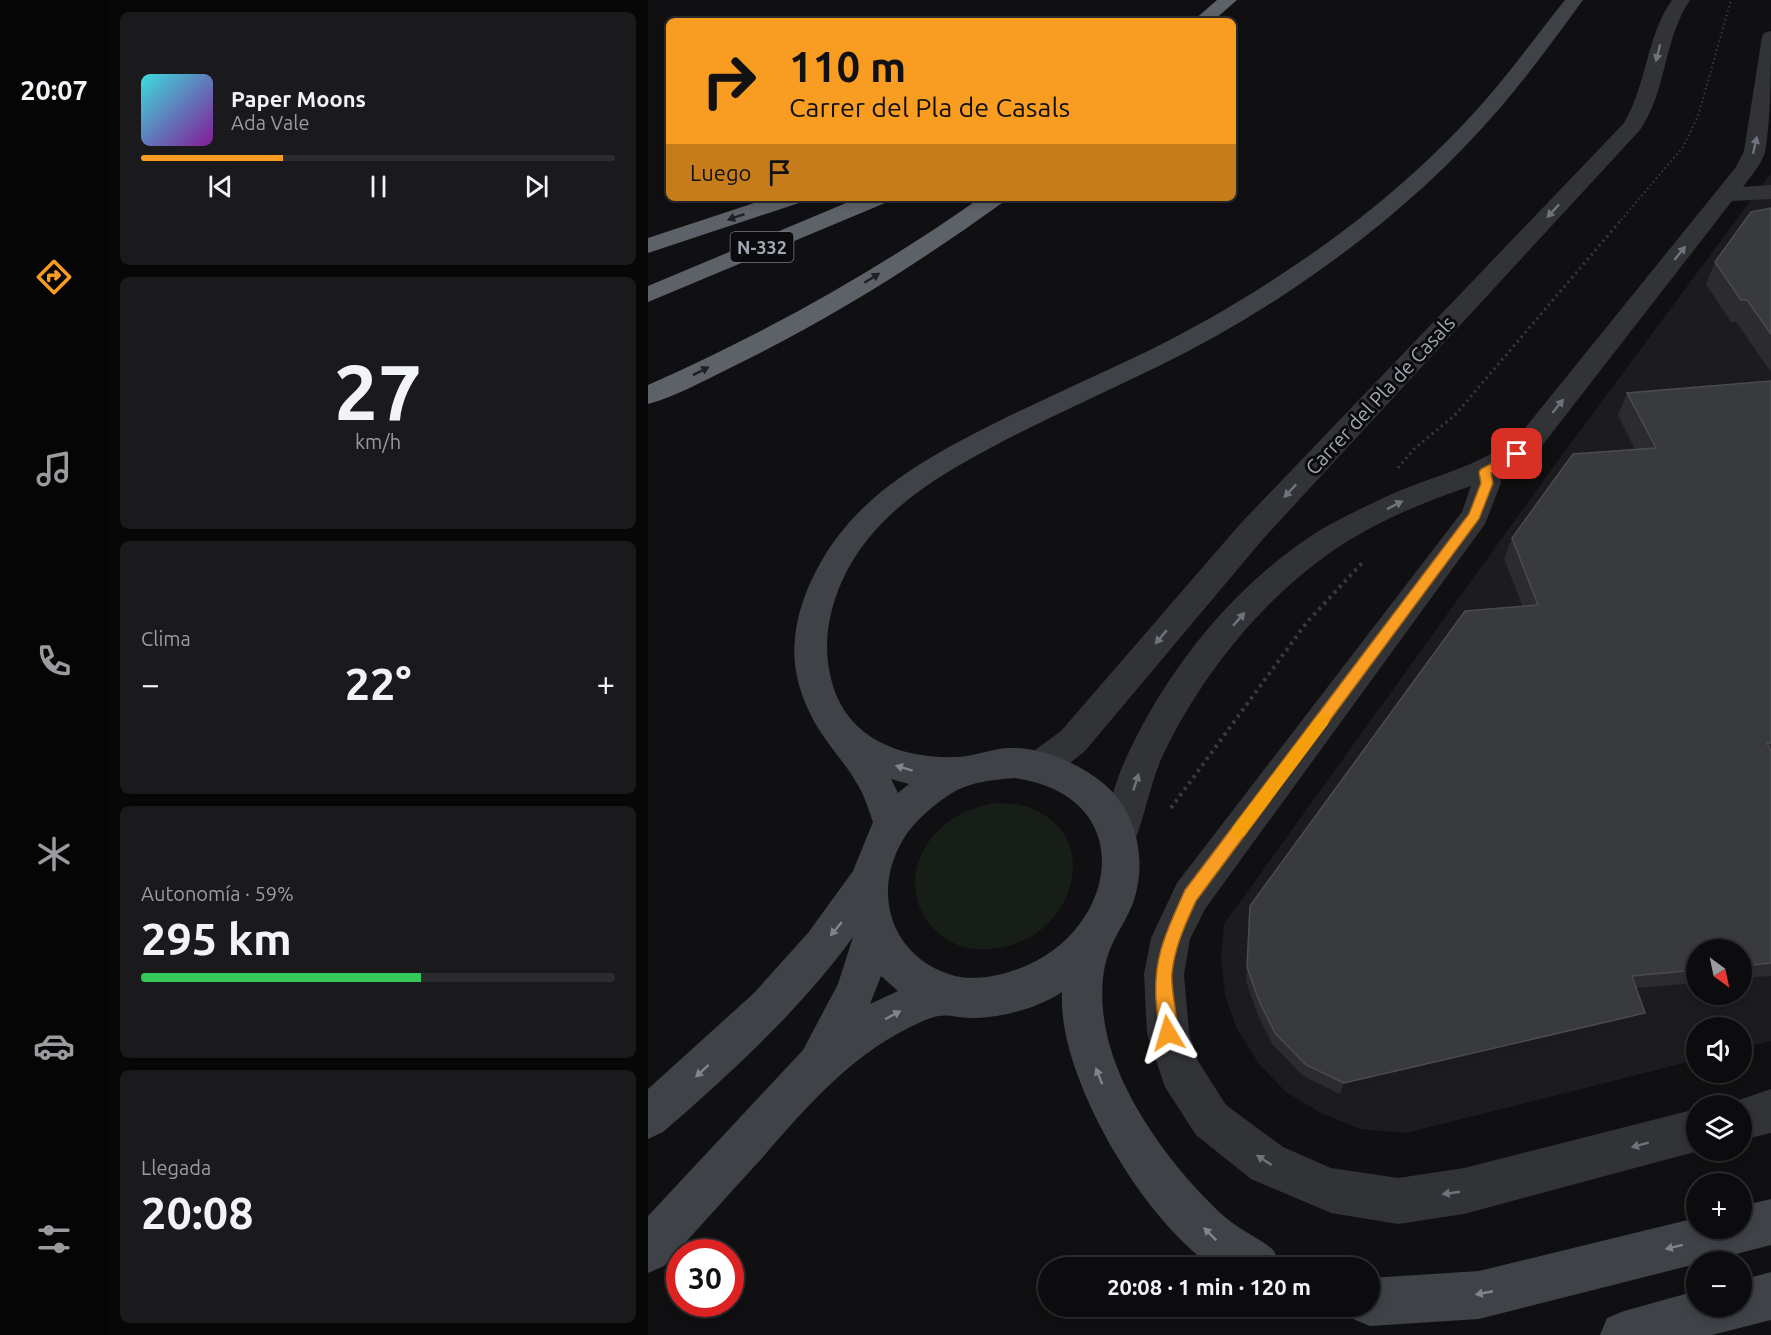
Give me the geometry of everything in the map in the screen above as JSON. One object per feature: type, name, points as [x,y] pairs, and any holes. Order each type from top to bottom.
[{"type":"highway","points":[[1206,18],[1228,0]]},
{"type":"highway","points":[[648,246],[782,201]]},
{"type":"highway","name":"N-332","points":[[648,295],[870,201]]},
{"type":"highway","points":[[648,395],[821,310],[964,220],[990,201]]},
{"type":"main road","points":[[892,823],[880,792],[847,740],[827,714],[815,685],[812,665],[811,630],[821,595],[835,564],[851,540],[876,511],[903,487],[1028,417],[1158,356],[1225,321],[1310,266],[1375,218],[1434,167],[1485,114],[1574,0]]},
{"type":"main road","points":[[847,740],[879,760],[916,772],[962,772],[997,764],[1014,763],[1039,767],[1057,772],[1089,792],[1102,805],[1118,838],[1122,869],[1118,896],[1107,922],[1090,947],[1068,967],[1042,983],[1014,993],[985,997],[956,996],[929,988],[905,974],[887,955],[874,932],[867,907],[868,881],[872,861],[892,823],[912,802],[928,790],[962,772]]},
{"type":"main road","points":[[648,1117],[712,1061],[794,979],[848,915],[868,881]]},
{"type":"main road","points":[[810,1072],[852,1002],[868,960],[874,932]]},
{"type":"main road","points":[[1090,947],[1084,972],[1082,1004],[1090,1052],[1099,1079],[1120,1118],[1163,1186],[1219,1243],[1241,1257]]},
{"type":"main road","points":[[648,1250],[810,1072],[835,1050],[865,1030],[922,1000],[947,993]]},
{"type":"main road","points":[[1380,1301],[1479,1295],[1771,1222]]},
{"type":"main road","points":[[1752,1301],[1771,1296]]},
{"type":"main road","points":[[1624,1335],[1690,1317]]},
{"type":"street","name":"Carrer del Pla de Casals","points":[[1039,767],[1072,741],[1095,717],[1252,531],[1633,126],[1647,100],[1666,21],[1681,0]]},
{"type":"street","points":[[1118,838],[1144,758],[1166,712],[1197,668],[1240,617],[1283,572],[1322,544],[1404,500],[1505,463],[1532,440],[1746,170],[1755,151],[1771,37]]},
{"type":"street","points":[[1726,195],[1771,192]]},
{"type":"street","points":[[1485,472],[1487,483],[1475,516],[1191,896],[1171,938],[1164,974],[1168,1033],[1180,1072],[1211,1120],[1267,1163],[1331,1191],[1398,1201],[1464,1191],[1686,1134]]},
{"type":"street","points":[[1752,1116],[1771,1111]]},
{"type":"path","points":[[1404,500],[1396,474],[1398,463],[1455,416],[1683,147],[1698,116],[1731,0]]},
{"type":"path","points":[[1166,815],[1307,622],[1367,558]]},
{"type":"shaded area","points":[[1771,173],[1771,1041],[1752,1046],[1752,1017],[1686,1017],[1686,1063],[1405,1133],[1360,1129],[1319,1112],[1286,1092],[1259,1064],[1236,1027],[1225,995],[1221,958],[1224,924],[1554,466]]},
{"type":"shaded area","points":[[994,803],[1026,806],[1050,819],[1062,831],[1070,846],[1073,861],[1072,877],[1061,908],[1038,932],[1007,946],[977,949],[948,940],[933,928],[923,914],[917,898],[915,882],[917,865],[934,835],[953,818],[964,812]]},
{"type":"building","points":[[1771,208],[1771,334],[1747,300],[1741,300],[1715,262],[1751,212]]},
{"type":"building","points":[[1771,381],[1771,743],[1767,743],[1771,751],[1771,963],[1752,965],[1752,939],[1686,939],[1686,971],[1632,976],[1645,1013],[1344,1083],[1306,1065],[1275,1033],[1259,1001],[1247,967],[1250,906],[1465,611],[1538,605],[1512,538],[1573,454],[1656,448],[1627,393]]},
{"type":"slow traffic","points":[[1239,831],[1323,719]]},
{"type":"route","points":[[1168,1033],[1164,974],[1171,938],[1191,896],[1475,516],[1484,498],[1487,483],[1485,472],[1505,463],[1517,454]]}]
